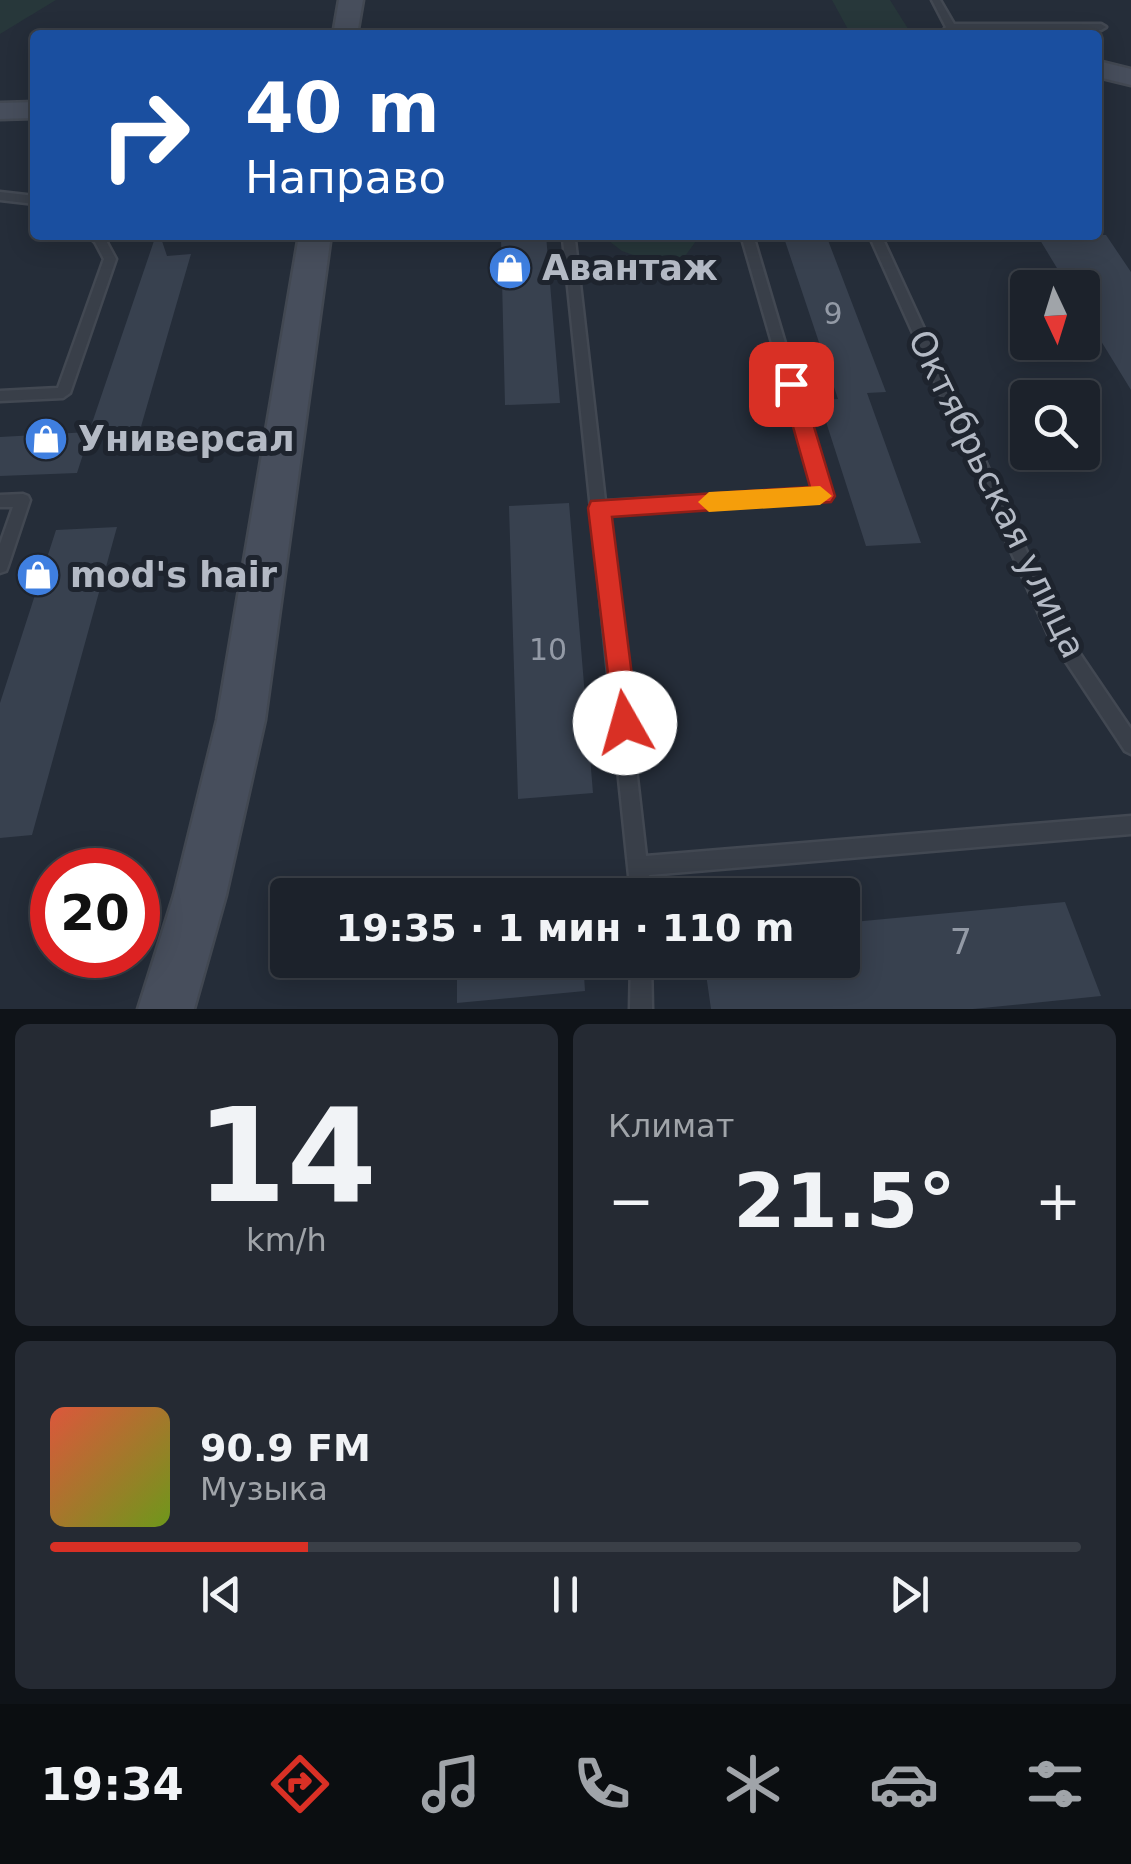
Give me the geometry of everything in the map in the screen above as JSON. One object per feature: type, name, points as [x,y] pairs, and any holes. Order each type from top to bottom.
[{"type":"main road","points":[[346,30],[351,0]]},
{"type":"main road","points":[[1102,70],[1131,77]]},
{"type":"main road","points":[[0,111],[30,110]]},
{"type":"main road","points":[[166,1009],[200,895],[240,720],[314,240]]},
{"type":"lane","points":[[936,0],[948,30]]},
{"type":"lane","points":[[986,30],[1100,27]]},
{"type":"lane","points":[[0,196],[30,199]]},
{"type":"lane","points":[[0,396],[62,394],[110,259],[100,240]]},
{"type":"lane","points":[[568,240],[642,878]]},
{"type":"lane","points":[[600,508],[824,496],[748,240]]},
{"type":"lane","name":"Октябрьская улица","points":[[877,240],[1055,632],[1131,745]]},
{"type":"lane","points":[[0,501],[24,500],[0,566]]},
{"type":"lane","points":[[642,866],[1131,825]]},
{"type":"lane","points":[[641,978],[641,1009]]},
{"type":"shaded area","points":[[0,0],[56,0],[0,34]]},
{"type":"shaded area","points":[[832,0],[890,0],[909,30],[848,30]]},
{"type":"shaded area","points":[[608,240],[696,241],[675,270],[622,251]]},
{"type":"building","points":[[1102,235],[1106,235],[1131,272],[1131,390],[1100,339],[1100,270],[1058,270],[1040,240],[1102,240]]},
{"type":"building","points":[[154,240],[162,240],[167,256],[191,254],[140,430],[90,433],[77,473],[0,476],[0,437],[89,432]]},
{"type":"building","points":[[501,240],[546,240],[560,403],[505,405]]},
{"type":"building","points":[[785,240],[828,240],[886,392],[867,393],[921,543],[866,546],[819,400],[838,399]]},
{"type":"building","points":[[569,503],[593,793],[518,799],[509,506]]},
{"type":"building","points":[[117,527],[32,835],[0,838],[0,703],[56,530]]},
{"type":"building","points":[[1065,902],[1101,996],[973,1009],[711,1009],[707,978],[860,978],[860,921]]},
{"type":"building","points":[[457,978],[584,978],[585,991],[457,1003]]},
{"type":"slow traffic","points":[[709,502],[820,496]]},
{"type":"place","name":"Авантаж","points":[[510,268]]},
{"type":"place","name":"Универсал","points":[[46,439]]},
{"type":"place","name":"mod's hair","points":[[38,575]]},
{"type":"route","points":[[625,723],[600,508],[824,496],[791,384]]}]
